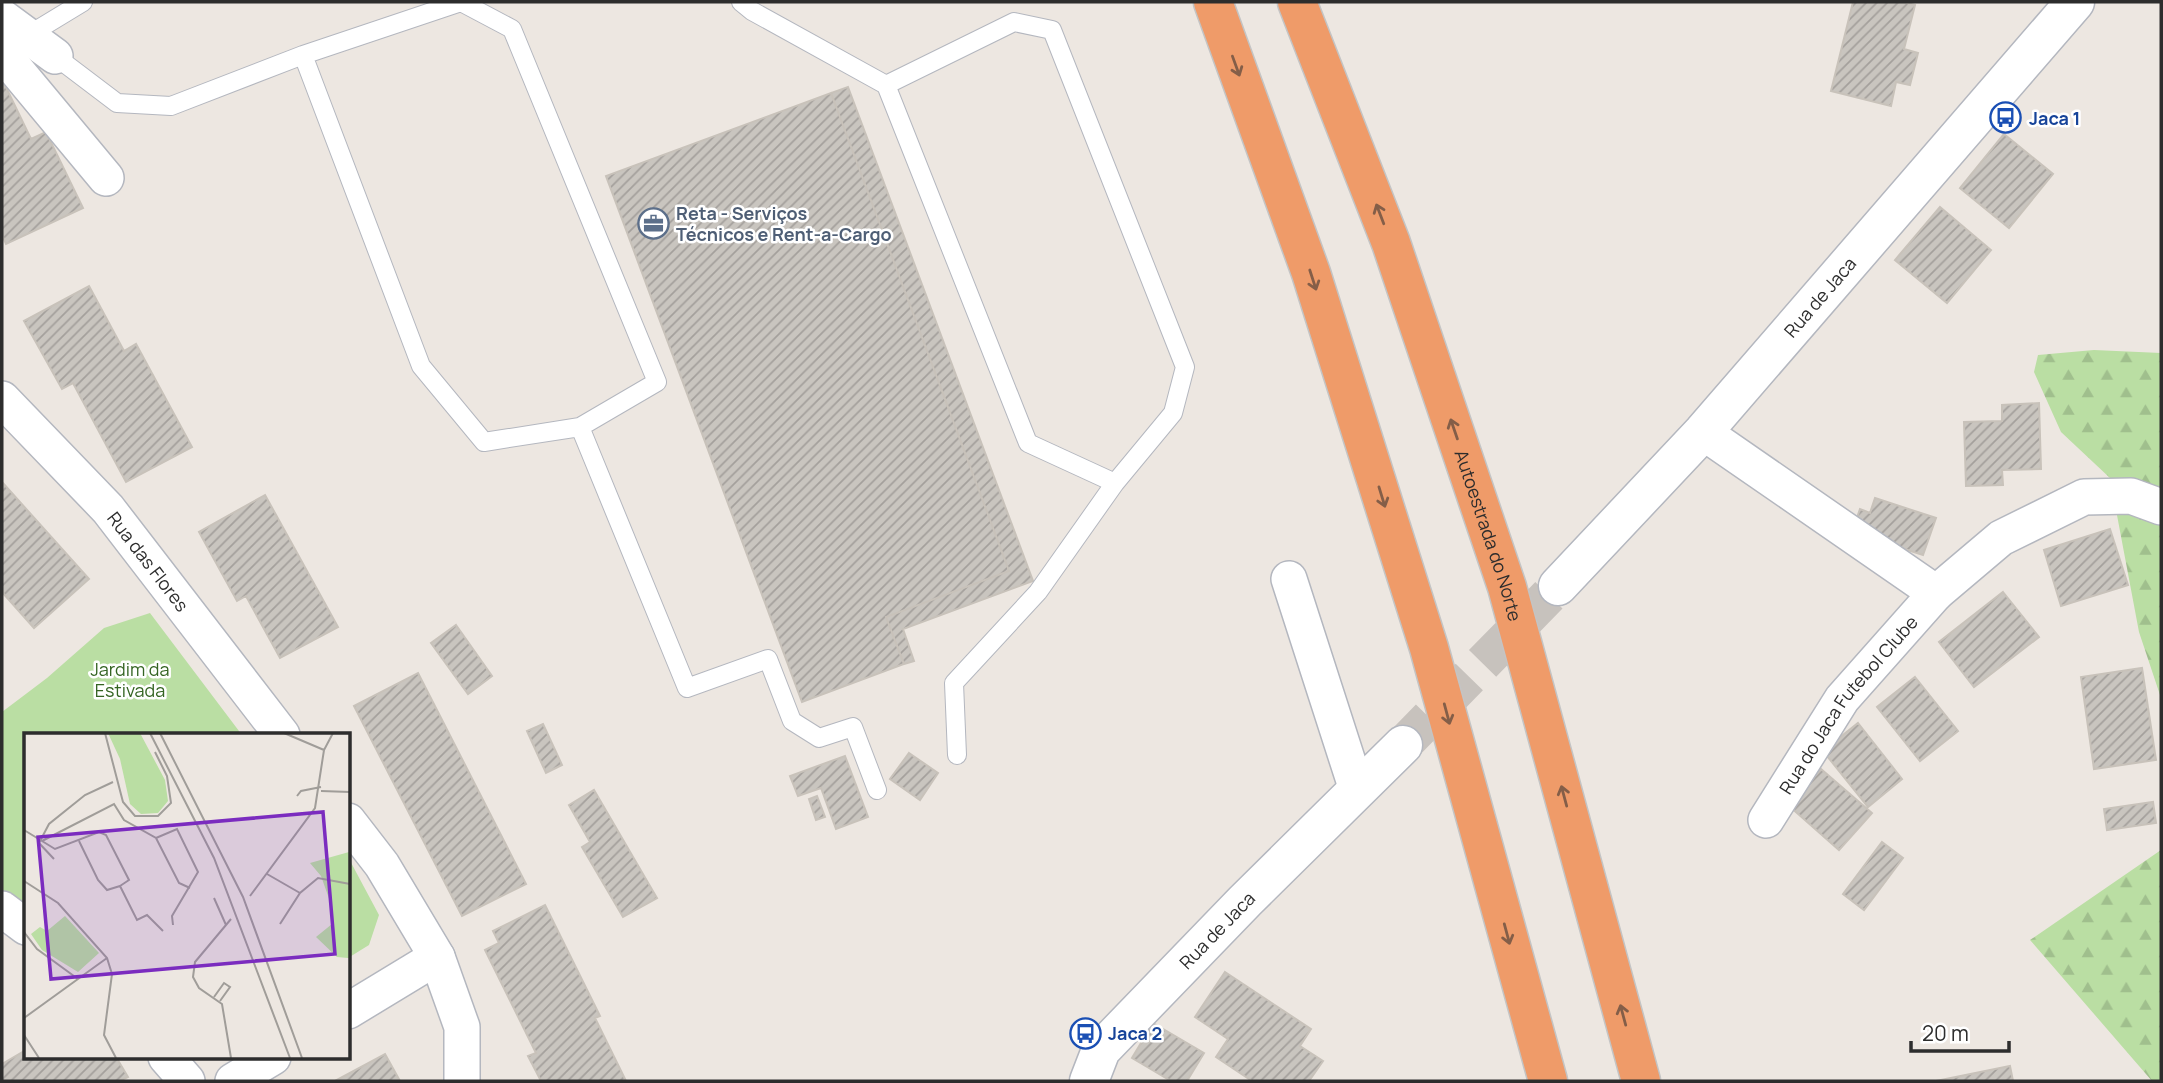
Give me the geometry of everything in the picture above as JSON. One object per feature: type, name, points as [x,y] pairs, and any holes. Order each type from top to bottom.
[{"type":"highway","points":[[1213,2],[1311,273],[1429,648],[1548,1081]]},
{"type":"highway","name":"Autoestrada do Norte","points":[[1297,2],[1391,243],[1507,587],[1641,1081]]},
{"type":"street","name":"Rua de Jaca","points":[[1558,586],[1703,432],[2076,2]]},
{"type":"street","points":[[10,35],[55,57]]},
{"type":"street","points":[[10,35],[106,178]]},
{"type":"street","name":"Rua das Flores","points":[[2,399],[108,509],[280,733]]},
{"type":"street","points":[[1703,432],[1936,593]]},
{"type":"street","name":"Rua do Jaca Futebol Clube","points":[[1766,820],[1842,699],[1936,593],[2001,538],[2084,496],[2131,496],[2161,507]]},
{"type":"street","points":[[1289,579],[1357,789]]},
{"type":"street","name":"Rua de Jaca","points":[[1089,1081],[1101,1049],[1245,901],[1403,745]]},
{"type":"street","points":[[350,824],[382,865],[437,957],[462,1027],[462,1081]]},
{"type":"street","points":[[2,909],[24,926]]},
{"type":"street","points":[[350,1010],[437,957]]},
{"type":"street","points":[[167,1058],[187,1081]]},
{"type":"street","points":[[233,1081],[272,1058]]},
{"type":"lane","points":[[2,9],[8,2]]},
{"type":"lane","points":[[10,35],[83,2]]},
{"type":"lane","points":[[55,57],[117,103],[171,106],[303,55],[461,2],[512,29],[657,382],[580,427],[484,442],[421,366],[303,55]]},
{"type":"lane","points":[[741,2],[752,11],[886,85],[1028,443],[1115,483]]},
{"type":"lane","points":[[886,85],[1014,22],[1052,30],[1185,367],[1173,413],[1115,483],[1038,592],[954,683],[957,755]]},
{"type":"lane","points":[[580,427],[687,688],[768,659],[792,721],[819,738],[853,727],[877,790]]},
{"type":"green space","points":[[2094,350],[2161,353],[2161,698],[2139,632],[2110,478],[2061,432],[2034,372],[2038,355]]},
{"type":"green space","name":"Jardim da Estivada","points":[[150,613],[240,733],[24,733],[24,906],[2,889],[2,712],[47,678],[104,628]]},
{"type":"green space","points":[[2161,850],[2161,1081],[2152,1081],[2030,940]]},
{"type":"green space","points":[[350,861],[379,915],[369,945],[350,957]]},
{"type":"building","points":[[1853,2],[1903,2],[1915,5],[1904,49],[1918,53],[1910,85],[1896,82],[1891,106],[1831,91]]},
{"type":"building","points":[[2,79],[31,139],[46,132],[83,208],[6,244],[2,235]]},
{"type":"building","points":[[848,87],[1033,581],[903,629],[914,661],[904,664],[886,617],[1009,571],[831,93]]},
{"type":"building","points":[[831,93],[1009,571],[886,617],[904,664],[802,702],[606,176]]},
{"type":"building","points":[[2004,134],[2053,174],[2009,228],[1960,188]]},
{"type":"building","points":[[1940,207],[1991,250],[1947,303],[1895,260]]},
{"type":"building","points":[[89,286],[124,351],[136,344],[192,447],[126,482],[73,383],[62,389],[24,321]]},
{"type":"building","points":[[2039,403],[2041,469],[2002,470],[2003,485],[1966,486],[1964,422],[2002,421],[2002,405]]},
{"type":"building","points":[[2,482],[89,579],[34,628],[2,592]]},
{"type":"building","points":[[265,495],[338,627],[280,658],[246,596],[237,601],[199,532]]},
{"type":"building","points":[[1875,498],[1936,518],[1923,555],[1852,532],[1860,509],[1870,513]]},
{"type":"building","points":[[2110,529],[2128,585],[2061,606],[2044,550]]},
{"type":"building","points":[[2003,592],[2039,637],[1974,687],[1939,642]]},
{"type":"building","points":[[456,625],[492,676],[468,694],[431,643]]},
{"type":"building","points":[[2142,668],[2156,760],[2094,769],[2081,677]]},
{"type":"building","points":[[418,673],[526,884],[462,916],[354,706]]},
{"type":"building","points":[[1915,677],[1958,731],[1920,761],[1877,707]]},
{"type":"building","points":[[1858,723],[1902,779],[1868,807],[1823,751]]},
{"type":"building","points":[[543,724],[562,765],[546,773],[527,731]]},
{"type":"building","points":[[909,753],[938,773],[920,800],[890,779]]},
{"type":"building","points":[[845,756],[868,817],[836,829],[821,788],[798,796],[790,776]]},
{"type":"building","points":[[1821,769],[1872,813],[1839,850],[1789,806]]},
{"type":"building","points":[[594,790],[657,898],[623,917],[582,847],[590,842],[569,805]]},
{"type":"building","points":[[817,796],[825,817],[816,820],[809,799]]},
{"type":"building","points":[[2153,802],[2156,823],[2107,830],[2104,809]]},
{"type":"building","points":[[1882,842],[1903,858],[1864,910],[1843,894]]},
{"type":"building","points":[[545,905],[600,1016],[595,1018],[626,1081],[541,1081],[528,1056],[536,1053],[485,950],[499,943],[493,931]]},
{"type":"building","points":[[1225,972],[1311,1029],[1300,1046],[1323,1061],[1309,1081],[1252,1081],[1216,1057],[1228,1039],[1195,1017]]},
{"type":"building","points":[[1153,1023],[1204,1053],[1187,1081],[1171,1081],[1132,1058]]},
{"type":"building","points":[[24,1051],[24,1058],[117,1058],[128,1077],[119,1081],[2,1081],[2,1064]]},
{"type":"building","points":[[385,1054],[400,1081],[335,1081]]},
{"type":"building","points":[[2010,1066],[2013,1081],[1936,1081]]},
{"type":"tunnel","points":[[1403,745],[1558,586]]},
{"type":"place","name":"Jaca 1","points":[[2006,118]]},
{"type":"place","name":"Reta - Serviços Técnicos e Rent-a-Cargo","points":[[653,223]]},
{"type":"place","name":"Jaca 2","points":[[1085,1033]]}]
